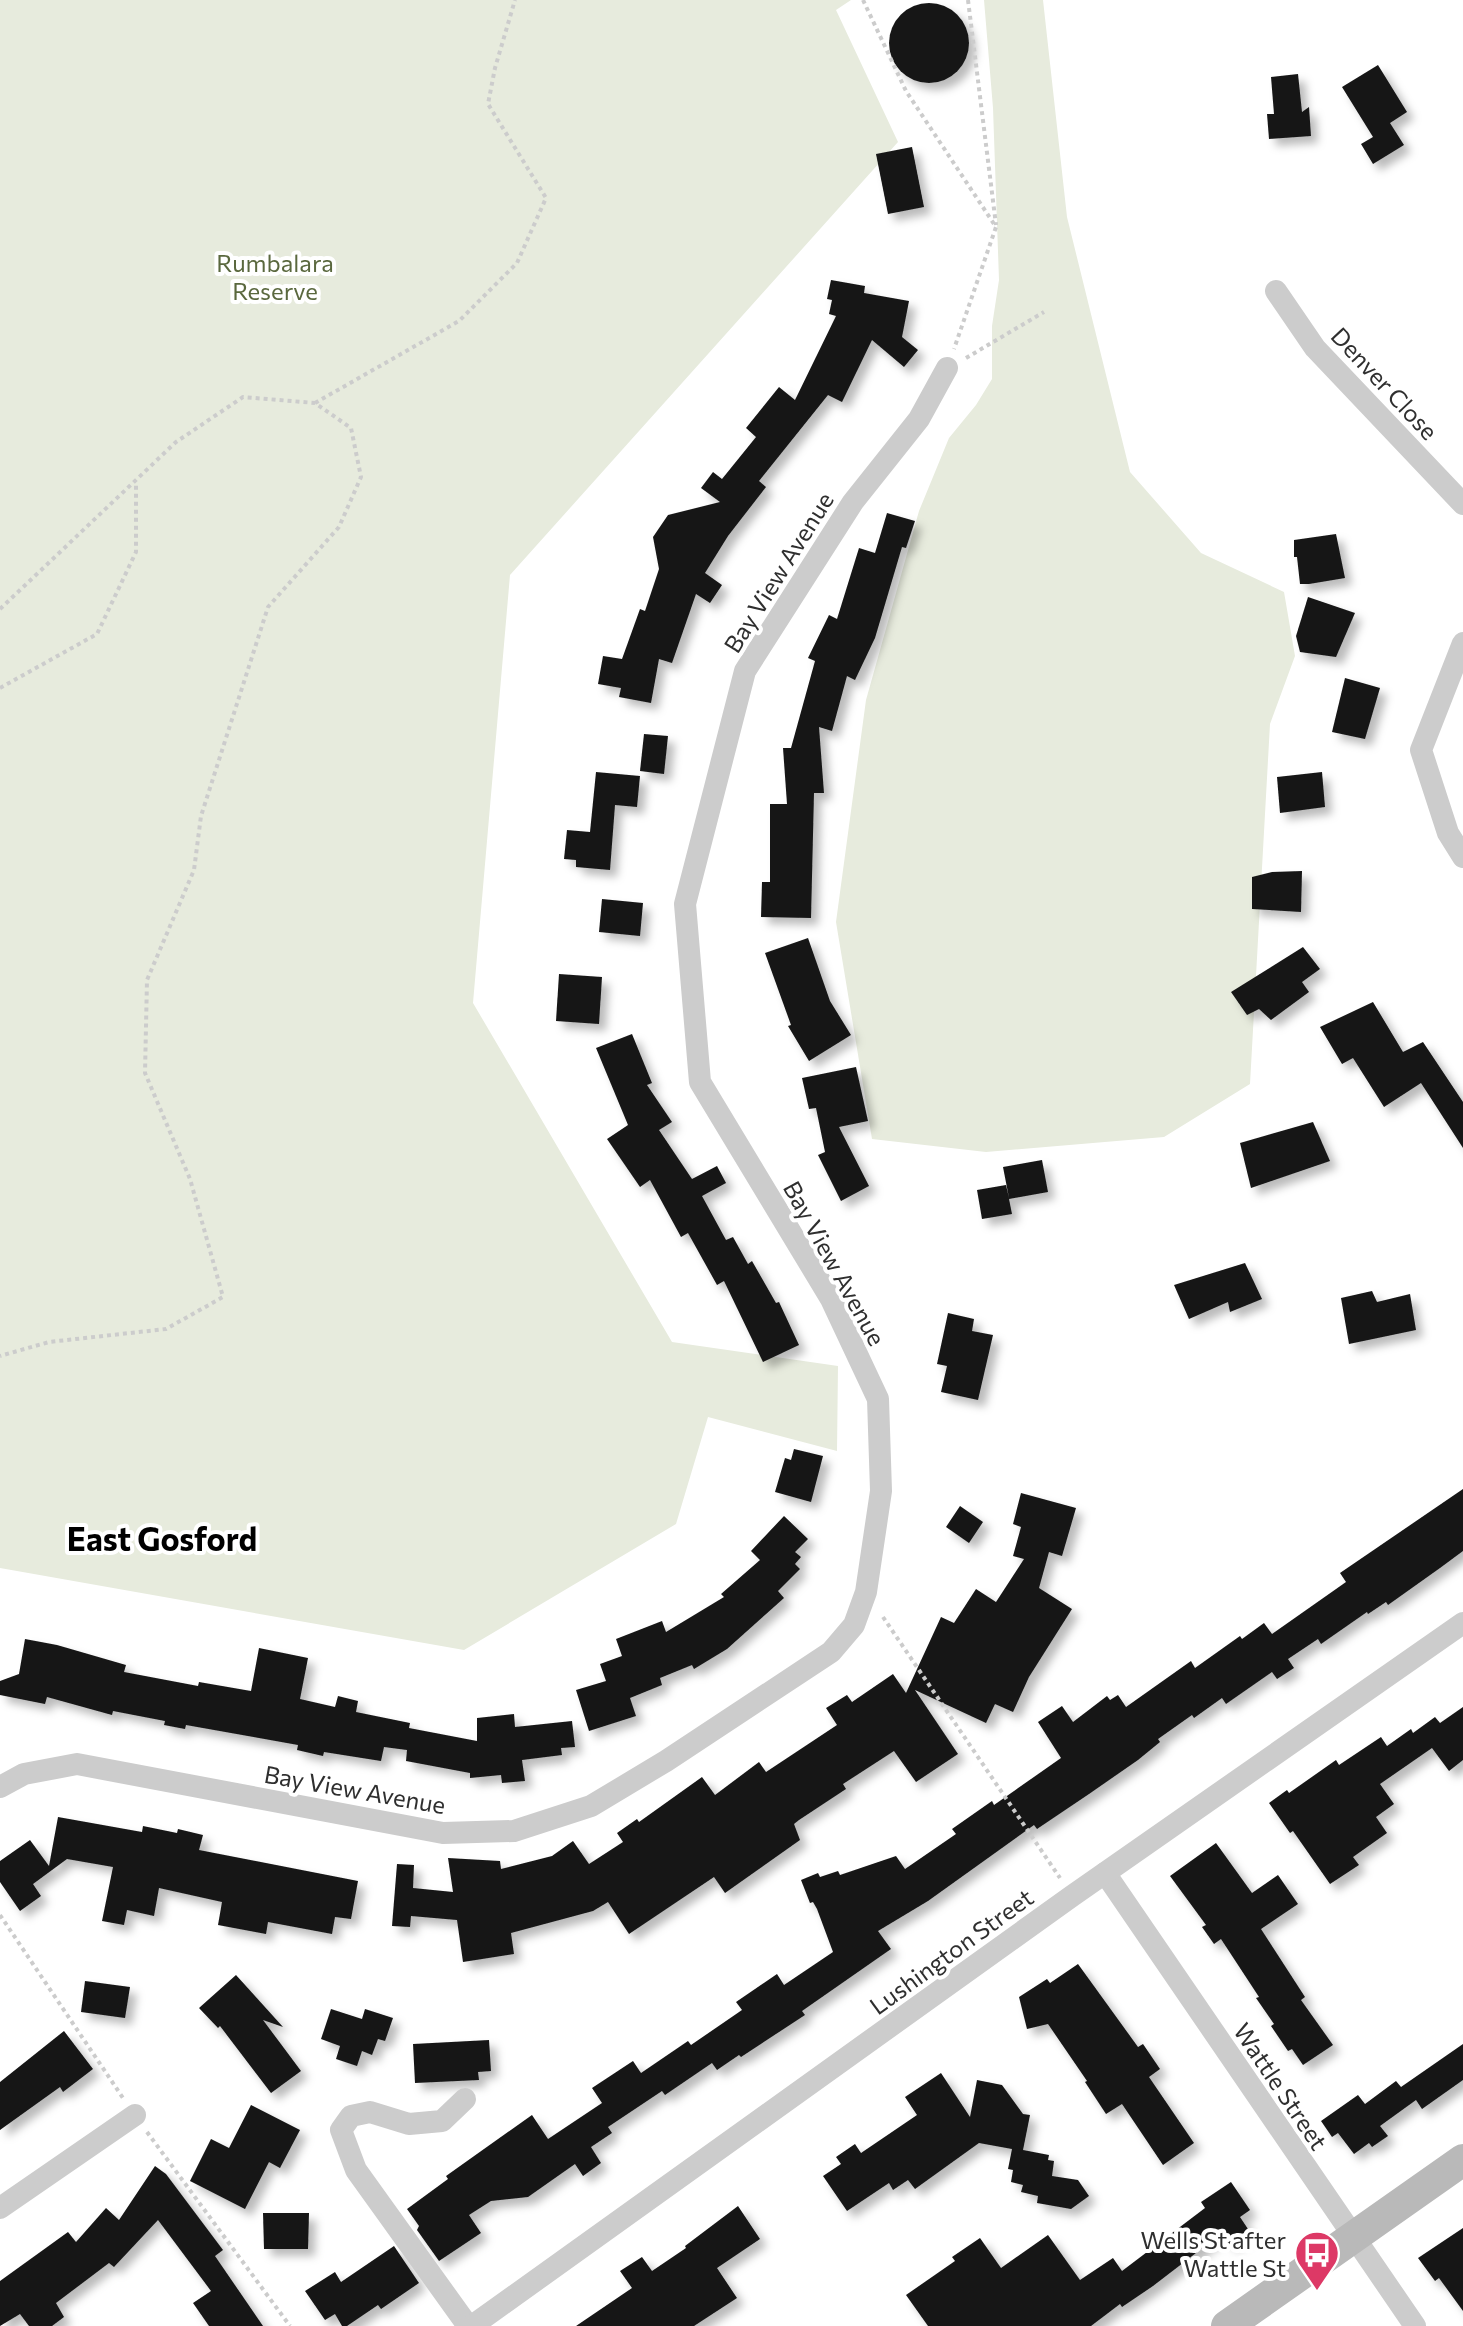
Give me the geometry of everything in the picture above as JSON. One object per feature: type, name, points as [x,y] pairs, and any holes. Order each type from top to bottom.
[{"type":"street","name":"Denver Close","points":[[1276,291],[1315,348],[1463,504]]},
{"type":"street","name":"Bay View Avenue","points":[[0,1787],[24,1774],[77,1764],[443,1833],[514,1831],[591,1806],[666,1761],[831,1652],[854,1625],[866,1592],[881,1491],[878,1399],[831,1299],[700,1082],[685,904],[745,671],[853,502],[919,419],[947,368]]},
{"type":"street","points":[[1463,643],[1421,750],[1448,833],[1463,857]]},
{"type":"street","name":"Lushington Street","points":[[470,2326],[1072,1896],[1463,1623]]},
{"type":"street","name":"Wattle Street","points":[[1105,1873],[1415,2326]]},
{"type":"street","points":[[465,2099],[442,2121],[409,2124],[370,2112],[351,2116],[341,2130],[356,2170],[470,2326]]},
{"type":"street","points":[[0,2208],[135,2115]]},
{"type":"street","points":[[1227,2326],[1463,2160]]},
{"type":"path","points":[[315,403],[459,321],[517,263],[546,198],[488,104],[515,0]]},
{"type":"path","points":[[864,0],[906,91],[996,227]]},
{"type":"path","points":[[947,368],[996,227],[968,0]]},
{"type":"path","points":[[947,368],[1044,312]]},
{"type":"path","points":[[0,609],[176,442],[243,397],[315,403],[351,428],[361,477],[339,527],[268,607],[201,816],[194,870],[147,980],[145,1073],[190,1179],[223,1297],[166,1329],[49,1342],[0,1356]]},
{"type":"path","points":[[0,688],[97,634],[136,552],[136,482]]},
{"type":"path","points":[[866,1592],[1072,1896]]},
{"type":"path","points":[[0,1915],[135,2115],[290,2326]]},
{"type":"green space","name":"Rumbalara Reserve","points":[[0,0],[851,0],[836,10],[898,142],[510,575],[473,1003],[672,1342],[838,1366],[837,1451],[708,1417],[676,1524],[464,1650],[0,1568]]},
{"type":"green space","points":[[984,0],[1043,0],[1067,217],[1130,472],[1201,553],[1284,592],[1295,656],[1270,724],[1250,1084],[1164,1137],[986,1152],[872,1139],[836,922],[866,700],[919,511],[949,438],[992,379],[992,326],[999,280],[993,108]]},
{"type":"building","points":[[929,3],[944,6],[957,15],[966,28],[969,43],[966,58],[957,71],[944,80],[929,83],[914,80],[901,71],[892,58],[889,43],[892,28],[901,15],[914,6]]},
{"type":"building","points":[[1378,65],[1407,112],[1390,123],[1404,145],[1373,164],[1361,144],[1373,137],[1342,87]]},
{"type":"building","points":[[1298,74],[1302,112],[1309,107],[1311,136],[1269,139],[1267,114],[1274,114],[1271,77]]},
{"type":"building","points":[[912,147],[924,207],[888,214],[876,154]]},
{"type":"building","points":[[831,280],[865,286],[864,293],[909,301],[902,337],[918,350],[904,367],[872,340],[842,402],[828,395],[759,481],[766,487],[728,536],[705,573],[722,585],[710,603],[696,594],[672,663],[659,659],[651,703],[619,697],[621,688],[598,684],[603,656],[622,659],[640,609],[645,611],[659,569],[653,537],[668,515],[720,502],[701,488],[713,472],[722,479],[756,437],[746,428],[779,387],[795,400],[836,316],[829,314],[832,300],[827,299]]},
{"type":"building","points":[[887,513],[915,521],[906,548],[902,547],[875,638],[855,680],[847,676],[832,731],[819,727],[824,793],[814,793],[811,918],[761,917],[762,882],[770,882],[770,804],[787,804],[783,748],[791,748],[815,661],[808,658],[829,615],[837,619],[859,548],[875,553]]},
{"type":"building","points":[[1336,534],[1345,578],[1300,584],[1294,540]]},
{"type":"building","points":[[1308,597],[1355,613],[1336,657],[1300,652],[1296,636]]},
{"type":"building","points":[[1345,678],[1380,688],[1365,739],[1332,732]]},
{"type":"building","points":[[644,734],[668,736],[664,774],[640,771]]},
{"type":"building","points":[[596,772],[640,776],[637,807],[615,805],[610,870],[576,867],[576,860],[564,859],[567,830],[590,832]]},
{"type":"building","points":[[1322,772],[1325,807],[1280,813],[1277,777]]},
{"type":"building","points":[[1302,871],[1301,912],[1252,909],[1252,877],[1272,872]]},
{"type":"building","points":[[602,899],[643,903],[640,936],[599,932]]},
{"type":"building","points":[[808,938],[830,1001],[851,1035],[809,1061],[788,1026],[791,1025],[765,953]]},
{"type":"building","points":[[1303,947],[1320,969],[1302,982],[1309,992],[1271,1020],[1259,1009],[1247,1015],[1231,992]]},
{"type":"building","points":[[559,974],[602,977],[599,1024],[556,1021]]},
{"type":"building","points":[[1373,1002],[1403,1052],[1423,1042],[1463,1102],[1463,1148],[1421,1083],[1384,1107],[1353,1058],[1342,1064],[1320,1027]]},
{"type":"building","points":[[632,1034],[652,1083],[647,1085],[672,1122],[659,1130],[692,1179],[717,1166],[726,1183],[702,1196],[726,1240],[733,1237],[748,1264],[752,1261],[776,1303],[779,1302],[799,1345],[763,1362],[724,1281],[717,1285],[688,1233],[681,1237],[650,1180],[640,1187],[607,1139],[628,1125],[596,1048]]},
{"type":"building","points":[[856,1067],[868,1121],[839,1127],[869,1186],[841,1201],[818,1155],[825,1152],[816,1108],[809,1109],[802,1078]]},
{"type":"building","points":[[1313,1122],[1330,1161],[1251,1188],[1240,1143]]},
{"type":"building","points":[[1042,1160],[1048,1192],[1009,1199],[1012,1214],[982,1219],[977,1190],[1006,1185],[1009,1198],[1003,1167]]},
{"type":"building","points":[[1245,1263],[1262,1299],[1230,1312],[1228,1302],[1189,1319],[1174,1285]]},
{"type":"building","points":[[1372,1291],[1377,1302],[1410,1294],[1416,1330],[1349,1344],[1341,1298]]},
{"type":"building","points":[[948,1313],[974,1319],[972,1331],[993,1335],[978,1400],[941,1392],[947,1366],[937,1364]]},
{"type":"building","points":[[794,1449],[823,1456],[811,1502],[775,1492],[785,1458],[791,1460]]},
{"type":"building","points":[[1463,1489],[1463,1551],[1388,1605],[1386,1602],[1367,1612],[1321,1644],[1318,1639],[1288,1659],[1294,1668],[1277,1679],[1272,1672],[1226,1704],[1222,1698],[1194,1718],[1192,1715],[1158,1739],[1160,1742],[1138,1760],[1089,1794],[1037,1829],[1034,1825],[928,1901],[878,1931],[891,1949],[802,2011],[805,2015],[741,2057],[739,2055],[717,2070],[712,2063],[665,2095],[662,2091],[608,2127],[612,2133],[591,2147],[601,2163],[583,2176],[575,2164],[528,2197],[491,2201],[469,2215],[481,2233],[439,2261],[417,2230],[419,2226],[407,2209],[448,2179],[446,2176],[532,2115],[548,2139],[602,2103],[592,2088],[633,2061],[641,2073],[688,2041],[691,2045],[742,2010],[736,2002],[777,1974],[784,1985],[833,1952],[817,1909],[813,1902],[810,1903],[801,1880],[818,1873],[820,1877],[838,1871],[840,1875],[896,1856],[905,1869],[956,1834],[952,1829],[992,1801],[994,1805],[1061,1758],[1038,1722],[1062,1706],[1073,1722],[1107,1696],[1110,1700],[1118,1695],[1126,1707],[1191,1661],[1195,1668],[1264,1623],[1272,1634],[1346,1582],[1340,1573]]},
{"type":"building","points":[[1021,1493],[1076,1508],[1062,1556],[1049,1552],[1039,1588],[1072,1609],[1029,1677],[1013,1712],[995,1704],[986,1723],[915,1690],[958,1754],[916,1782],[894,1751],[843,1784],[846,1789],[794,1824],[800,1840],[725,1893],[714,1877],[629,1934],[608,1902],[593,1911],[511,1933],[514,1954],[463,1962],[457,1920],[411,1916],[410,1927],[392,1926],[397,1864],[414,1865],[413,1888],[453,1892],[448,1858],[500,1861],[501,1869],[552,1856],[573,1841],[589,1864],[623,1842],[617,1833],[637,1819],[639,1822],[702,1777],[715,1795],[759,1762],[766,1772],[837,1725],[826,1708],[847,1695],[852,1702],[893,1674],[906,1693],[941,1617],[954,1623],[976,1589],[996,1602],[1024,1559],[1013,1556],[1021,1527],[1013,1524]]},
{"type":"building","points":[[960,1506],[983,1522],[969,1543],[946,1527]]},
{"type":"building","points":[[784,1516],[808,1539],[795,1552],[801,1557],[795,1564],[800,1569],[778,1591],[784,1598],[727,1649],[694,1669],[692,1665],[660,1678],[662,1685],[630,1698],[636,1716],[589,1731],[576,1690],[606,1681],[600,1664],[622,1656],[616,1639],[662,1621],[666,1632],[724,1597],[721,1594],[760,1560],[751,1551]]},
{"type":"building","points":[[25,1639],[126,1665],[124,1672],[198,1686],[199,1682],[251,1691],[259,1648],[308,1658],[300,1699],[335,1707],[338,1696],[358,1701],[356,1712],[410,1723],[409,1728],[477,1741],[477,1718],[514,1714],[515,1727],[572,1721],[575,1747],[561,1748],[562,1755],[522,1760],[525,1781],[502,1783],[501,1775],[470,1778],[470,1773],[406,1761],[407,1750],[384,1747],[381,1761],[324,1752],[323,1756],[297,1750],[298,1745],[186,1725],[185,1729],[164,1725],[165,1721],[113,1711],[112,1715],[47,1697],[45,1704],[0,1695],[0,1681],[19,1674]]},
{"type":"building","points":[[1463,1707],[1463,1760],[1449,1771],[1432,1748],[1380,1784],[1394,1804],[1376,1817],[1387,1833],[1353,1857],[1359,1865],[1330,1884],[1269,1803],[1336,1760],[1339,1765],[1381,1737],[1387,1746],[1411,1729],[1413,1733],[1435,1717],[1440,1723]]},
{"type":"building","points":[[58,1817],[142,1832],[143,1826],[177,1833],[178,1829],[203,1835],[199,1850],[358,1881],[351,1919],[335,1917],[332,1934],[268,1922],[266,1934],[218,1925],[222,1902],[159,1888],[154,1916],[127,1910],[124,1925],[102,1921],[113,1867],[67,1859],[33,1884],[41,1896],[20,1911],[0,1882],[0,1861],[30,1840],[49,1866]]},
{"type":"building","points":[[1216,1843],[1252,1893],[1278,1875],[1298,1904],[1261,1929],[1305,1997],[1301,2000],[1333,2045],[1303,2065],[1292,2049],[1288,2051],[1271,2026],[1274,2024],[1256,1998],[1259,1997],[1221,1939],[1214,1944],[1202,1927],[1206,1925],[1170,1876]]},
{"type":"building","points":[[1078,1964],[1138,2047],[1143,2044],[1160,2069],[1149,2077],[1194,2143],[1163,2165],[1122,2104],[1106,2114],[1048,2024],[1027,2029],[1019,1997],[1047,1979],[1050,1983]]},
{"type":"building","points":[[236,1975],[283,2027],[263,2020],[301,2071],[271,2093],[220,2026],[218,2028],[199,2008]]},
{"type":"building","points":[[85,1981],[130,1987],[125,2018],[81,2012]]},
{"type":"building","points":[[331,2009],[362,2019],[365,2009],[393,2018],[385,2041],[378,2039],[372,2055],[362,2051],[357,2066],[336,2059],[340,2046],[321,2039]]},
{"type":"building","points":[[64,2031],[93,2069],[63,2092],[60,2087],[0,2130],[0,2082]]},
{"type":"building","points":[[489,2040],[491,2071],[478,2072],[479,2080],[415,2083],[413,2044]]},
{"type":"building","points":[[1463,2044],[1463,2080],[1422,2109],[1416,2100],[1380,2126],[1388,2136],[1372,2147],[1369,2143],[1354,2154],[1338,2133],[1332,2137],[1321,2121],[1358,2095],[1365,2104],[1396,2081],[1401,2087]]},
{"type":"building","points":[[941,2073],[970,2117],[977,2080],[1002,2085],[1023,2114],[1030,2115],[1023,2150],[1049,2155],[1048,2160],[1054,2161],[1052,2176],[1078,2180],[1089,2196],[1071,2209],[1037,2203],[1038,2196],[1021,2192],[1023,2185],[1011,2182],[1013,2170],[1008,2169],[1012,2149],[979,2143],[915,2189],[908,2180],[893,2190],[889,2183],[847,2211],[823,2176],[841,2164],[836,2157],[855,2144],[861,2153],[917,2115],[905,2097]]},
{"type":"building","points":[[251,2105],[300,2130],[280,2168],[269,2162],[245,2209],[190,2181],[211,2139],[229,2148]]},
{"type":"building","points":[[155,2166],[166,2174],[223,2250],[215,2256],[263,2326],[209,2326],[193,2303],[211,2291],[158,2220],[114,2267],[109,2263],[56,2303],[64,2317],[52,2326],[29,2326],[20,2314],[0,2326],[0,2281],[68,2232],[76,2242],[106,2208],[119,2220]]},
{"type":"building","points":[[1231,2182],[1250,2210],[1240,2217],[1250,2232],[1230,2245],[1222,2233],[1153,2286],[1122,2307],[1120,2304],[1091,2326],[928,2326],[906,2295],[955,2261],[952,2257],[980,2238],[1001,2268],[1048,2235],[1080,2280],[1113,2258],[1122,2271],[1205,2208],[1201,2202]]},
{"type":"building","points":[[738,2206],[760,2239],[717,2268],[737,2298],[694,2326],[576,2326],[632,2288],[620,2271],[642,2257],[652,2271]]},
{"type":"building","points":[[263,2213],[309,2213],[308,2249],[264,2249]]},
{"type":"building","points":[[1463,2228],[1463,2311],[1439,2278],[1435,2281],[1418,2258]]},
{"type":"building","points":[[394,2246],[419,2283],[381,2309],[378,2305],[347,2326],[342,2326],[335,2314],[325,2320],[305,2291],[335,2272],[341,2282]]},
{"type":"place","name":"Wells St after Wattle St","points":[[1317,2292]]},
{"type":"district","name":"East Gosford","points":[[162,1538]]}]
